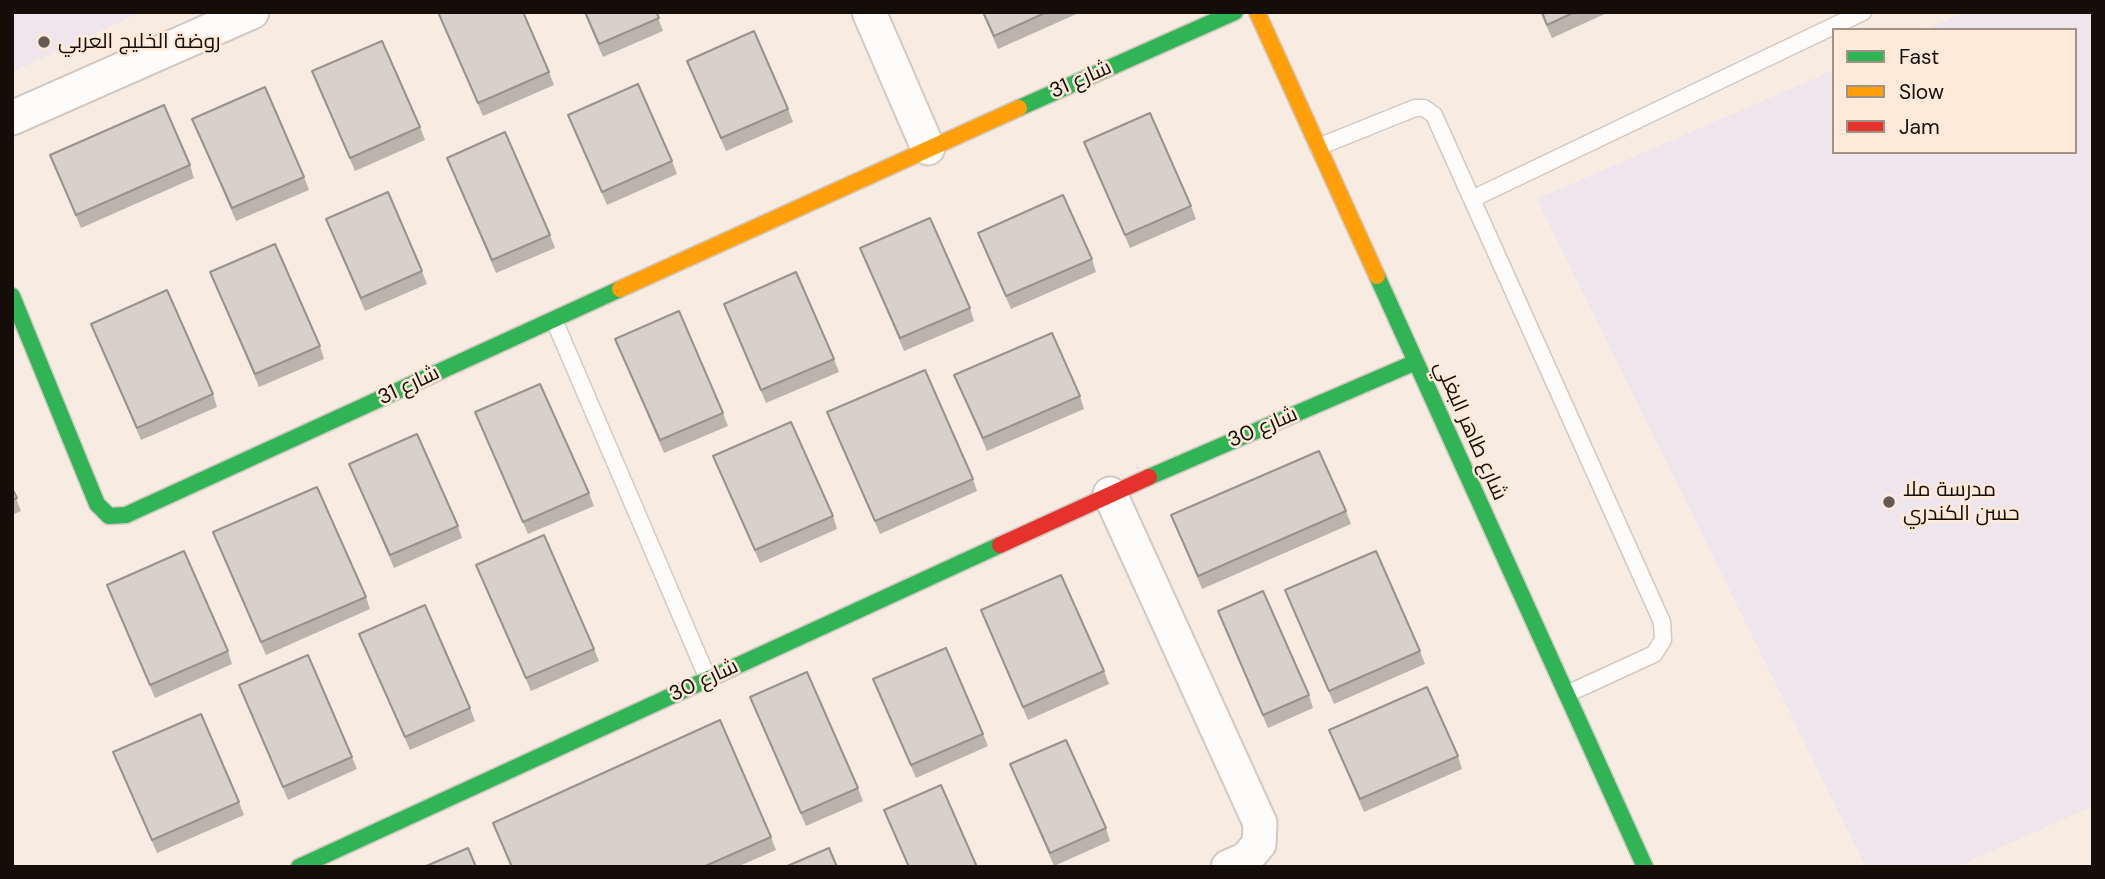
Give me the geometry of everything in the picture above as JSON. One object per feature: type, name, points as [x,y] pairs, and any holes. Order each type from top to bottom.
[{"type":"street","points":[[12,118],[252,12]]},
{"type":"street","points":[[869,12],[928,148]]},
{"type":"street","name":"شارع 31","points":[[12,296],[97,504],[109,516],[126,515],[928,148],[1235,12]]},
{"type":"street","name":"شارع طاهر البغلي","points":[[1257,12],[1645,867]]},
{"type":"street","name":"شارع 30","points":[[299,867],[1110,494],[1416,362]]},
{"type":"street","points":[[1110,494],[1260,823],[1259,844],[1246,859],[1228,867]]},
{"type":"lane","points":[[1472,199],[1863,12]]},
{"type":"lane","points":[[1318,147],[1409,110],[1424,108],[1434,115],[1662,622],[1663,640],[1654,654],[1567,695]]},
{"type":"lane","points":[[554,320],[708,679]]},
{"type":"shaded area","name":"روضة الخليج العربي","points":[[12,12],[141,12],[12,72]]},
{"type":"shaded area","name":"مدرسة ملا حسن الكندري","points":[[1965,12],[2093,12],[2093,806],[1956,867],[1866,867],[1537,199],[1832,71],[1832,154],[2077,154],[2077,28],[1929,28]]},
{"type":"building","points":[[438,12],[523,12],[549,72],[478,103]]},
{"type":"building","points":[[585,12],[656,12],[659,18],[599,44]]},
{"type":"building","points":[[983,12],[1047,12],[994,36]]},
{"type":"building","points":[[1542,12],[1575,12],[1547,25]]},
{"type":"building","points":[[754,31],[788,109],[721,138],[687,61]]},
{"type":"building","points":[[382,41],[420,127],[350,158],[312,71]]},
{"type":"building","points":[[638,84],[672,161],[602,192],[568,115]]},
{"type":"building","points":[[265,87],[304,177],[232,208],[192,119]]},
{"type":"building","points":[[164,105],[190,165],[76,215],[50,155]]},
{"type":"building","points":[[1150,113],[1191,206],[1125,235],[1084,142]]},
{"type":"building","points":[[505,132],[550,235],[492,260],[447,158]]},
{"type":"building","points":[[388,192],[422,271],[361,298],[326,219]]},
{"type":"building","points":[[1063,195],[1092,259],[1006,296],[978,233]]},
{"type":"building","points":[[930,218],[970,308],[900,338],[860,248]]},
{"type":"building","points":[[275,244],[320,346],[255,374],[210,272]]},
{"type":"building","points":[[796,272],[834,359],[761,390],[724,304]]},
{"type":"building","points":[[167,290],[213,394],[137,428],[91,324]]},
{"type":"building","points":[[679,311],[723,413],[660,440],[615,339]]},
{"type":"building","points":[[1052,333],[1080,396],[983,438],[954,375]]},
{"type":"building","points":[[925,370],[973,479],[875,521],[827,412]]},
{"type":"building","points":[[540,384],[589,493],[523,522],[475,412]]},
{"type":"building","points":[[791,422],[833,516],[755,550],[713,456]]},
{"type":"building","points":[[417,434],[458,526],[390,555],[349,464]]},
{"type":"building","points":[[1319,451],[1346,511],[1198,576],[1171,515]]},
{"type":"building","points":[[317,487],[366,597],[261,642],[213,532]]},
{"type":"building","points":[[544,535],[594,649],[526,678],[476,565]]},
{"type":"building","points":[[184,551],[228,651],[150,685],[107,585]]},
{"type":"building","points":[[1376,551],[1420,651],[1329,691],[1285,590]]},
{"type":"building","points":[[1061,575],[1104,671],[1023,707],[981,610]]},
{"type":"building","points":[[1263,591],[1309,695],[1263,715],[1218,611]]},
{"type":"building","points":[[425,605],[470,708],[405,737],[359,634]]},
{"type":"building","points":[[946,648],[983,734],[911,765],[873,679]]},
{"type":"building","points":[[308,655],[352,757],[283,787],[239,685]]},
{"type":"building","points":[[807,672],[858,788],[801,813],[750,697]]},
{"type":"building","points":[[1427,687],[1458,756],[1360,799],[1329,730]]},
{"type":"building","points":[[201,714],[239,802],[152,840],[113,752]]},
{"type":"building","points":[[720,720],[771,837],[703,867],[512,867],[493,823]]},
{"type":"building","points":[[1066,740],[1106,828],[1050,853],[1010,764]]},
{"type":"building","points":[[941,785],[977,867],[909,867],[884,810]]},
{"type":"building","points":[[468,848],[476,867],[424,867]]},
{"type":"building","points":[[829,848],[837,867],[785,867]]},
{"type":"traffic: fast","points":[[1019,108],[1235,12]]},
{"type":"traffic: fast","points":[[1377,276],[1645,867]]},
{"type":"traffic: fast","points":[[12,296],[97,504],[109,516],[126,515],[620,289]]},
{"type":"traffic: fast","points":[[1149,477],[1416,362]]},
{"type":"traffic: fast","points":[[299,867],[1000,545]]},
{"type":"traffic: slow","points":[[1257,12],[1377,276]]},
{"type":"traffic: slow","points":[[620,289],[1019,108]]},
{"type":"traffic: jam","points":[[1000,545],[1149,477]]},
{"type":"place","name":"روضة الخليج العربي","points":[[44,42]]},
{"type":"place","name":"مدرسة ملا حسن الكندري","points":[[1889,502]]}]
